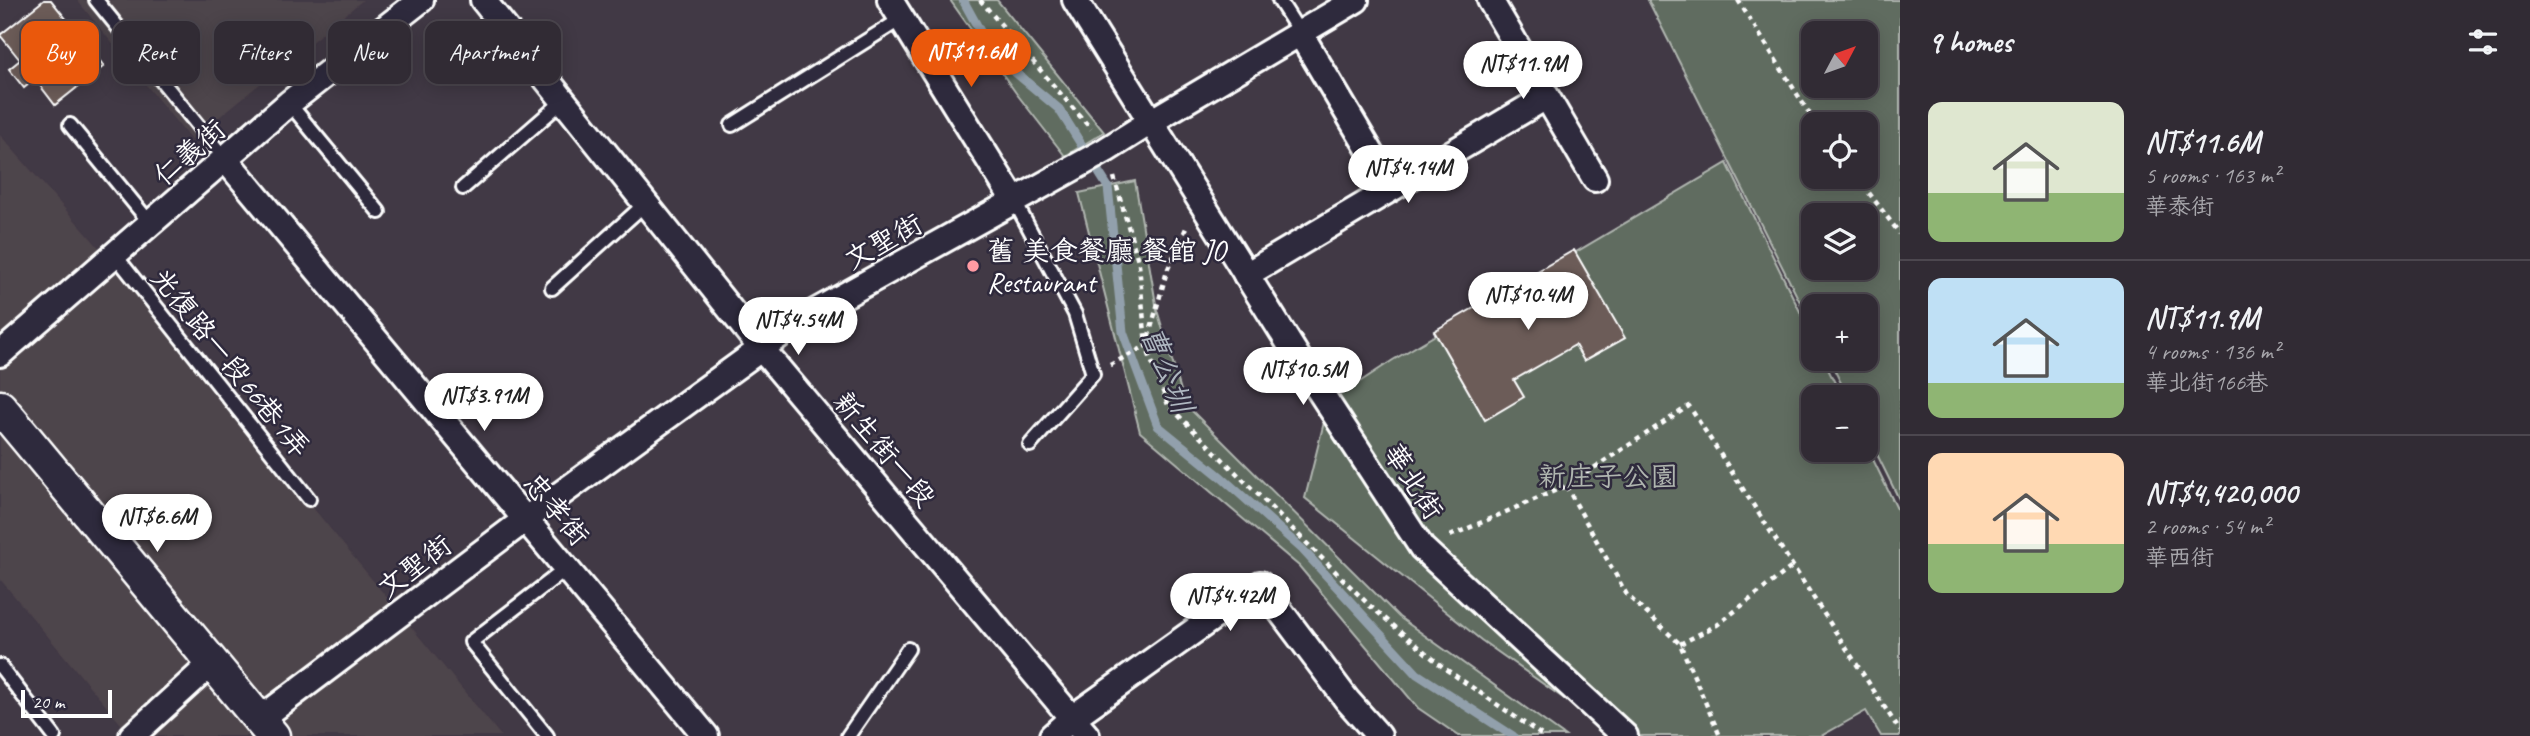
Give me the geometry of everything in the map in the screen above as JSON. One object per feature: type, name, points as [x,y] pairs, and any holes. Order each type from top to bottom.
[{"type":"street","name":"仁義街","points":[[0,354],[289,103],[421,0]]},
{"type":"street","name":"新生街一段","points":[[483,0],[761,348],[1080,727]]},
{"type":"street","name":"華北街","points":[[1075,0],[1246,275],[1422,548],[1625,736]]},
{"type":"street","name":"文聖街","points":[[266,728],[526,519],[802,319],[1105,151],[1356,0]]},
{"type":"street","points":[[1490,0],[1595,179]]},
{"type":"street","points":[[895,10],[1015,202]]},
{"type":"street","points":[[1300,33],[1392,188]]},
{"type":"street","points":[[1246,275],[1546,97]]},
{"type":"street","name":"忠孝街","points":[[226,160],[706,736]]},
{"type":"street","points":[[0,407],[266,728]]},
{"type":"street","points":[[1052,736],[1080,727],[1259,584],[1347,700],[1379,736]]},
{"type":"street","points":[[132,736],[212,662]]},
{"type":"lane","points":[[96,0],[226,160]]},
{"type":"lane","points":[[1279,0],[1300,33]]},
{"type":"lane","points":[[732,125],[895,10]]},
{"type":"lane","points":[[463,188],[564,101]]},
{"type":"lane","points":[[289,103],[379,212]]},
{"type":"lane","points":[[71,125],[151,224]]},
{"type":"lane","points":[[1015,202],[1075,314],[1093,374],[1030,445]]},
{"type":"lane","points":[[552,288],[646,203]]},
{"type":"lane","name":"光復路一段66巷1弄","points":[[115,255],[309,499]]},
{"type":"lane","points":[[547,736],[471,642],[567,568]]},
{"type":"lane","points":[[848,736],[908,649]]},
{"type":"lane","points":[[0,666],[54,736]]},
{"type":"path","points":[[980,0],[1083,119],[1105,151],[1139,264],[1145,347],[1168,405],[1369,605],[1444,668],[1543,736]]},
{"type":"path","points":[[1738,0],[1808,112]]},
{"type":"path","points":[[1866,189],[1900,234]]},
{"type":"path","points":[[1118,361],[1145,347],[1167,271],[1200,199]]},
{"type":"path","points":[[1422,548],[1566,486],[1689,406],[1900,731]]},
{"type":"path","points":[[1566,486],[1627,595],[1680,644],[1720,736]]},
{"type":"path","points":[[1680,644],[1717,625],[1793,566]]},
{"type":"shaded area","points":[[77,0],[363,0],[337,21],[328,21],[328,28],[314,40],[314,21],[214,21],[214,84],[260,84],[191,140],[145,84],[200,84],[200,21],[113,21],[113,44],[99,27],[99,21],[94,21]]},
{"type":"shaded area","points":[[0,135],[94,242],[501,736],[131,736],[0,579]]},
{"type":"green space","points":[[950,0],[997,0],[1104,132],[1065,156]]},
{"type":"green space","points":[[1648,0],[1900,0],[1900,501],[1878,456],[1878,385],[1842,385],[1835,371],[1878,371],[1878,294],[1801,294],[1801,304]]},
{"type":"green space","name":"新庄子公園","points":[[1727,163],[1801,314],[1801,371],[1829,371],[1836,385],[1801,385],[1801,462],[1874,462],[1900,515],[1900,736],[1881,736],[1866,711],[1821,736],[1617,736],[1481,640],[1305,498],[1329,402],[1393,360]]},
{"type":"green space","points":[[1135,181],[1157,310],[1185,404],[1399,617],[1565,736],[1459,736],[1418,708],[1299,566],[1140,432],[1079,193]]},
{"type":"building","points":[[44,0],[51,0],[68,21],[21,21],[21,84],[29,84],[24,88],[9,69],[20,60],[0,35]]},
{"type":"building","points":[[39,84],[81,84],[55,105]]},
{"type":"building","points":[[1574,250],[1625,338],[1584,361],[1575,345],[1514,380],[1524,397],[1485,420],[1434,331]]},
{"type":"waterway","name":"曹公圳","points":[[963,0],[992,53],[1059,109],[1108,187],[1123,332],[1158,426],[1221,477],[1302,549],[1417,674],[1513,736]]},
{"type":"place","name":"舊 美食餐廳 餐館 JO Restaurant","points":[[973,266]]}]
